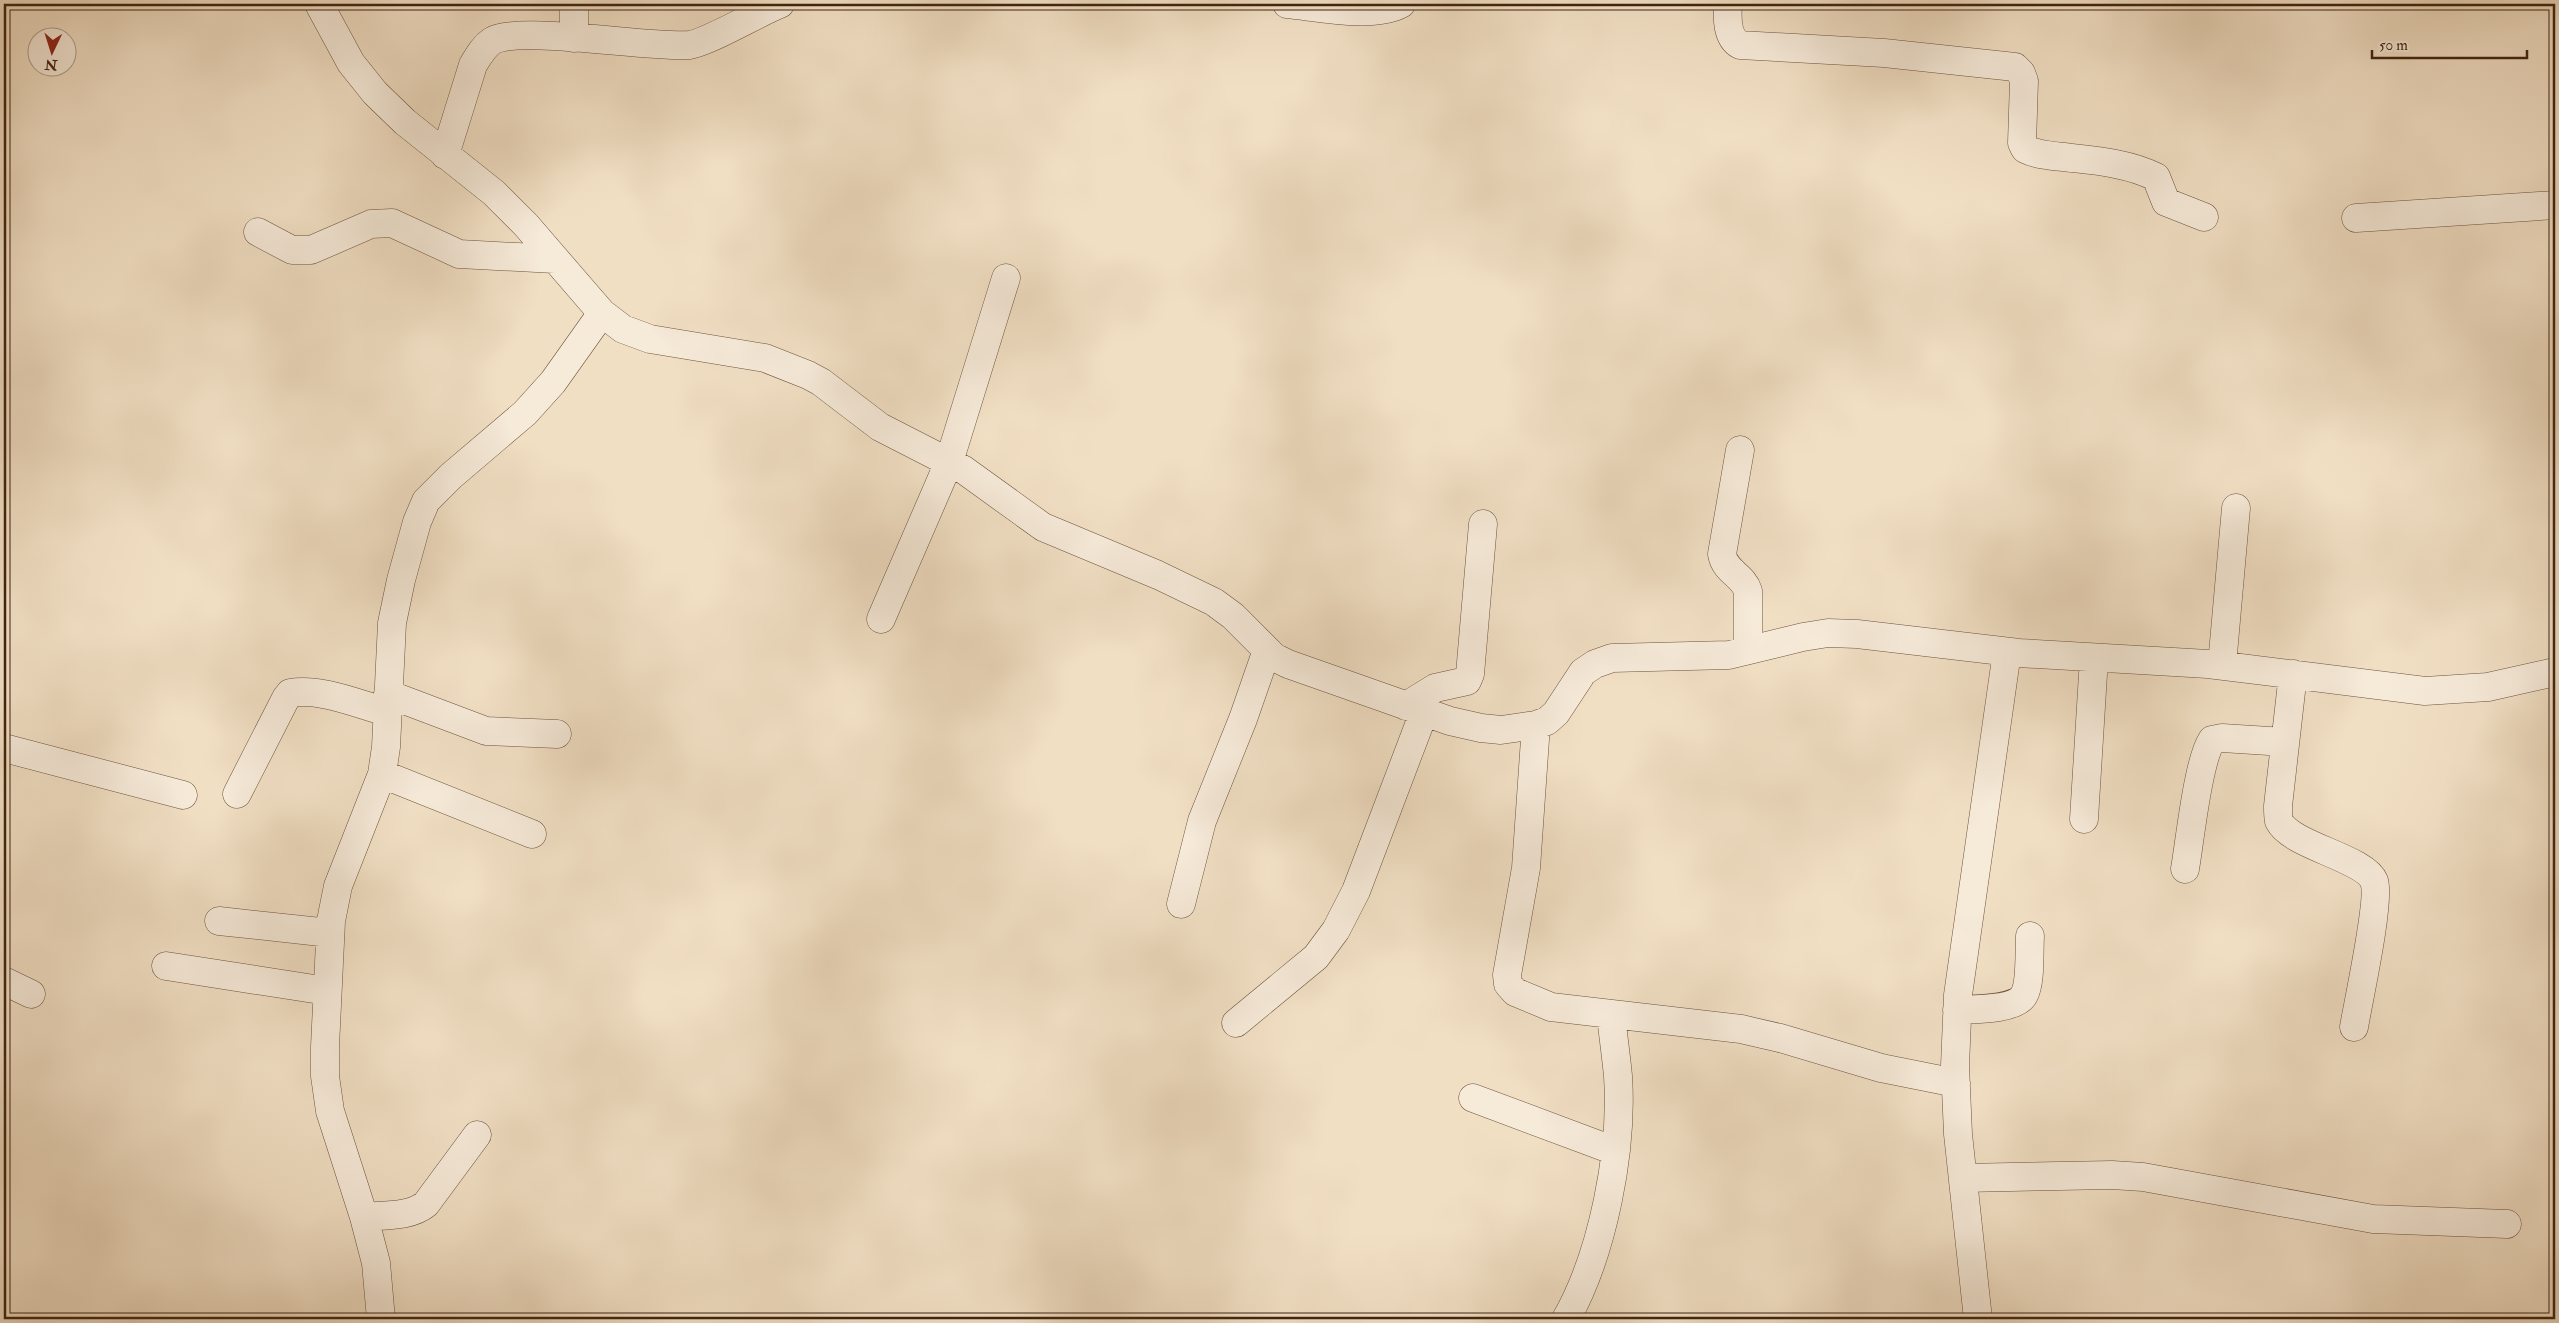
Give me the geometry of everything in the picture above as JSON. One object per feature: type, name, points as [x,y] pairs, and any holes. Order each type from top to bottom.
[{"type":"street","points":[[319,4],[351,63],[375,93],[405,122],[494,193],[526,225],[602,313],[623,329],[650,339],[765,358],[808,375],[821,382],[880,427],[949,462],[986,485],[1021,512],[1056,534],[1158,575],[1214,602],[1233,616],[1267,650],[1288,664],[1415,709],[1481,728],[1501,730],[1536,725],[1547,721],[1556,713],[1583,672],[1604,660],[1626,656],[1705,657],[1828,633],[1857,634],[2007,652],[2222,665],[2425,691],[2480,688],[2555,672]]},
{"type":"street","points":[[574,4],[574,38]]},
{"type":"street","points":[[445,155],[473,65],[481,52],[492,41],[506,36],[692,45],[780,4]]},
{"type":"street","points":[[1287,4],[1362,10],[1382,10],[1401,4]]},
{"type":"street","points":[[1728,4],[1731,34],[1734,42],[1740,46],[1884,53],[2015,68],[2021,73],[2024,81],[2022,143],[2025,149],[2062,157],[2105,161],[2147,172],[2156,176],[2166,202],[2204,217]]},
{"type":"street","points":[[2356,218],[2555,205]]},
{"type":"street","points":[[258,232],[292,250],[311,250],[371,224],[392,223],[459,254],[555,258]]},
{"type":"street","points":[[881,620],[949,462],[1006,278]]},
{"type":"street","points":[[381,1319],[376,1263],[364,1217],[330,1111],[324,1076],[330,933],[338,886],[382,774],[392,623],[417,522],[426,501],[451,476],[531,407],[553,382],[602,313]]},
{"type":"street","points":[[1740,450],[1722,554],[1724,563],[1746,584],[1748,591],[1748,650]]},
{"type":"street","points":[[2222,665],[2236,508]]},
{"type":"street","points":[[1236,1023],[1316,957],[1336,930],[1356,891],[1415,709],[1435,688],[1467,681],[1470,674],[1483,524]]},
{"type":"street","points":[[1181,904],[1202,821],[1243,719],[1267,650]]},
{"type":"street","points":[[1978,1319],[1963,1178],[1956,1082],[1957,1010],[2007,652]]},
{"type":"street","points":[[2084,819],[2094,658]]},
{"type":"street","points":[[2293,674],[2278,806],[2279,821],[2286,829],[2323,851],[2357,865],[2370,874],[2375,882],[2375,904],[2354,1027]]},
{"type":"street","points":[[237,794],[290,693],[309,692],[326,696],[388,703],[486,731],[557,734]]},
{"type":"street","points":[[1536,725],[1526,868],[1517,929],[1508,968],[1508,984],[1515,992],[1551,1007],[1741,1029],[1805,1045],[1881,1068],[1956,1082]]},
{"type":"street","points":[[2185,868],[2207,747],[2212,740],[2222,738],[2286,742]]},
{"type":"street","points":[[4,748],[183,795]]},
{"type":"street","points":[[382,774],[532,834]]},
{"type":"street","points":[[219,921],[330,933]]},
{"type":"street","points":[[1957,1010],[1997,1007],[2019,1000],[2025,995],[2030,936]]},
{"type":"street","points":[[166,966],[327,991]]},
{"type":"street","points":[[4,981],[31,994]]},
{"type":"street","points":[[1566,1319],[1578,1297],[1597,1247],[1614,1151],[1618,1076],[1611,1015]]},
{"type":"street","points":[[1473,1098],[1614,1151]]},
{"type":"street","points":[[364,1217],[419,1210],[426,1204],[477,1135]]},
{"type":"street","points":[[1963,1178],[2112,1174],[2143,1177],[2373,1219],[2507,1224]]}]
